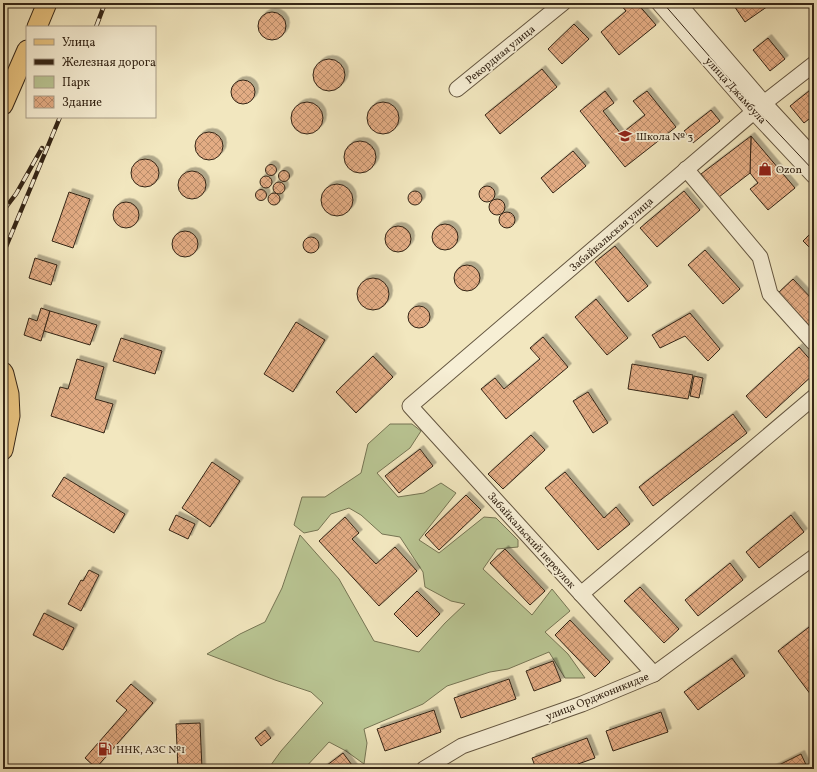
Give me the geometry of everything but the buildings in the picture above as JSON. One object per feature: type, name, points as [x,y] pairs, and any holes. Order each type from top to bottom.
[{"type":"main road","points":[[37,26],[47,3]]},
{"type":"main road","points":[[3,105],[26,52]]},
{"type":"main road","points":[[3,372],[10,394],[10,416],[3,450]]},
{"type":"street","name":"Рекордная улица","points":[[457,89],[562,3]]},
{"type":"street","name":"улица Джамбула","points":[[659,3],[759,107],[814,157]]},
{"type":"street","name":"улица Джамбула","points":[[678,3],[814,176]]},
{"type":"street","name":"Забайкальская улица","points":[[410,406],[759,107],[814,64]]},
{"type":"street","points":[[686,170],[760,257],[770,294],[814,343]]},
{"type":"street","points":[[581,594],[814,397]]},
{"type":"street","name":"Забайкальский переулок","points":[[410,406],[654,674]]},
{"type":"street","name":"улица Орджоникидзе","points":[[424,769],[462,746],[582,704],[654,674],[814,557]]},
{"type":"green space","points":[[390,424],[412,424],[421,431],[410,448],[377,473],[398,497],[424,493],[441,483],[456,493],[419,540],[439,553],[484,517],[496,518],[518,540],[518,547],[497,549],[483,569],[532,615],[552,589],[570,611],[545,632],[568,654],[585,678],[565,678],[549,652],[508,669],[490,672],[447,686],[423,704],[364,729],[367,743],[364,764],[346,751],[329,742],[304,769],[268,769],[281,751],[323,703],[311,692],[207,654],[240,634],[265,622],[282,588],[300,535],[339,579],[374,641],[419,652],[445,623],[465,604],[451,601],[425,587],[423,572],[400,537],[382,534],[361,515],[349,508],[331,514],[318,530],[304,533],[294,525],[302,497],[325,497],[361,473],[368,444]]},
{"type":"tram line","points":[[663,3],[750,103],[814,171]]},
{"type":"railway","points":[[96,26],[105,3]]},
{"type":"railway","points":[[3,254],[60,118]]},
{"type":"railway","points":[[3,211],[16,194],[42,148]]},
{"type":"place","name":"Школа № 3","points":[[625,136]]},
{"type":"place","name":"Ozon","points":[[765,169]]},
{"type":"place","name":"ННК, АЗС №1","points":[[105,749]]}]
